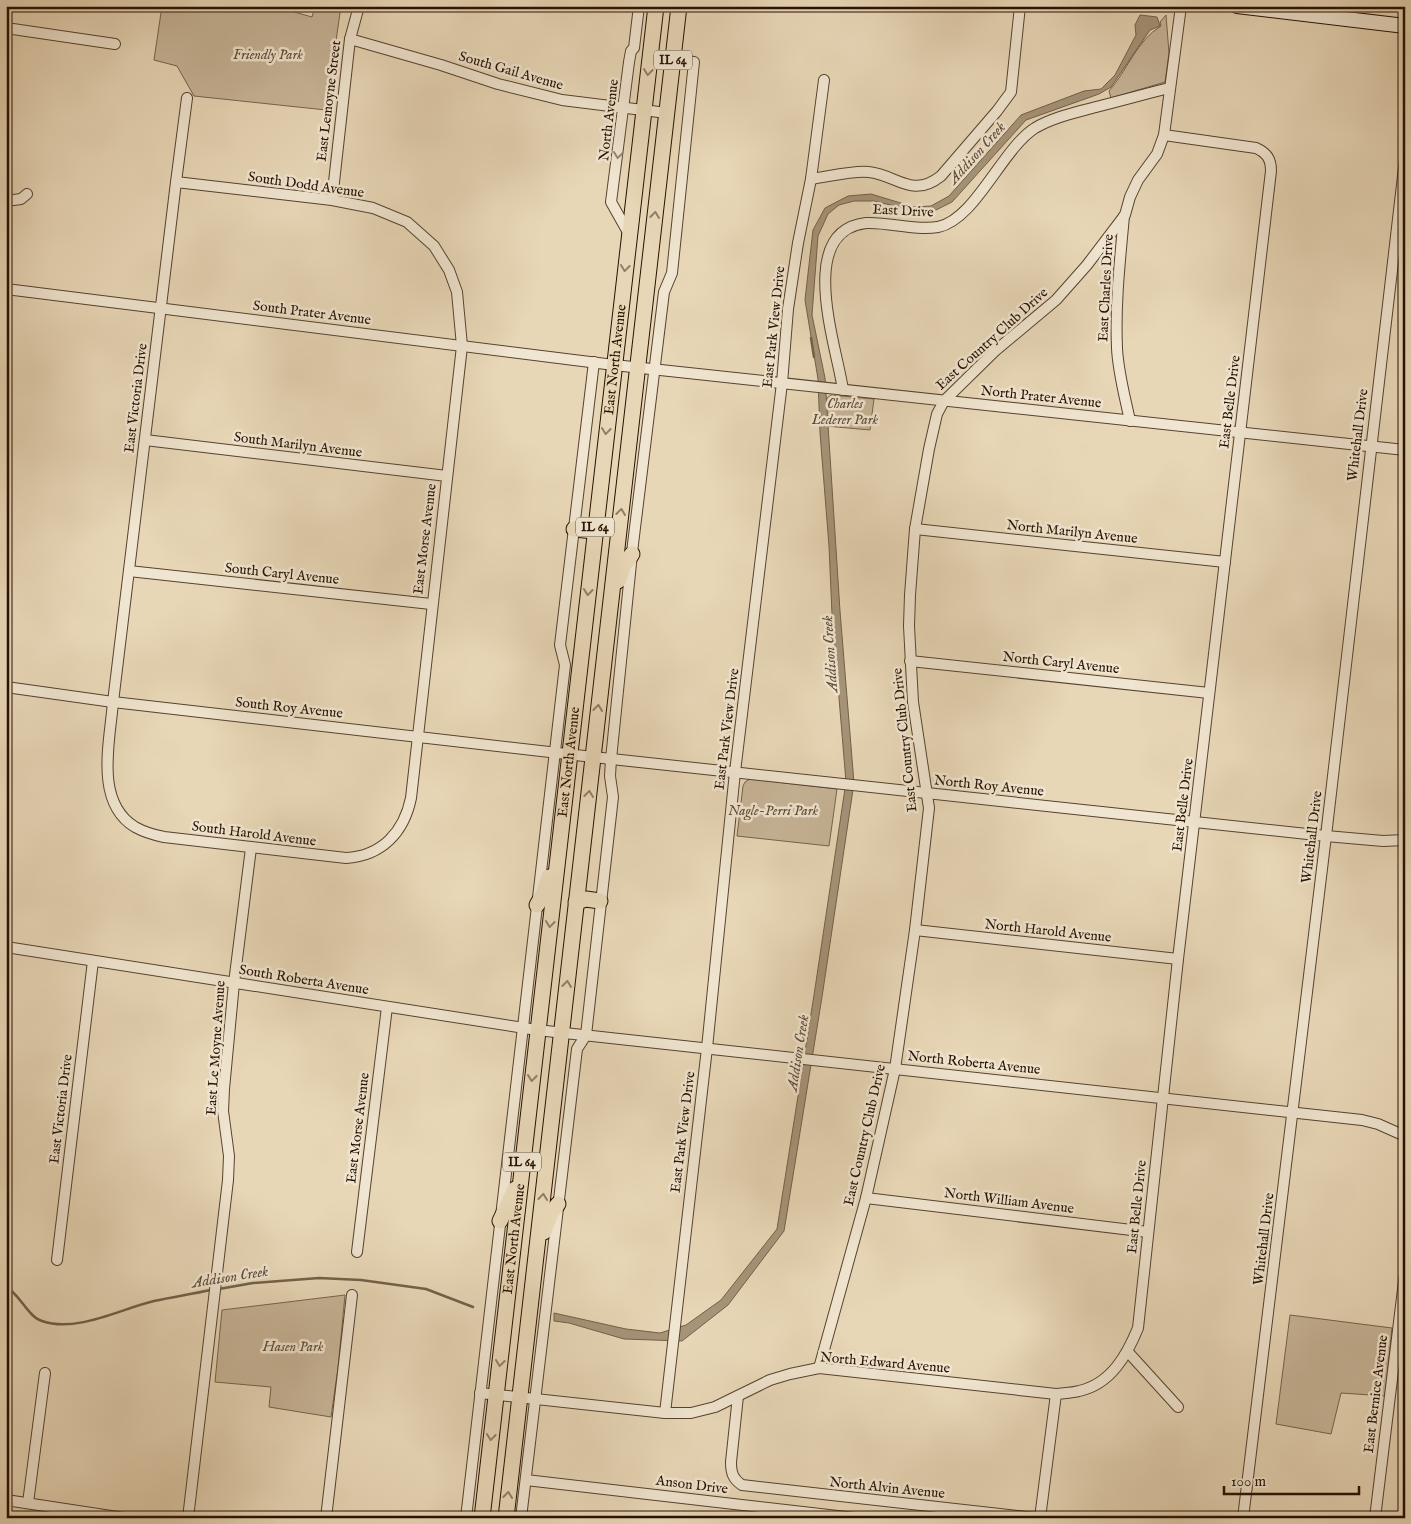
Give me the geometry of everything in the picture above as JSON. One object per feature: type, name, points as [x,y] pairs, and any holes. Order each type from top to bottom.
[{"type":"main road","name":"East North Avenue","points":[[482,1518],[521,1176],[530,1029],[558,855],[562,754],[594,531],[656,6]]},
{"type":"main road","name":"East North Avenue","points":[[506,1518],[679,6]]},
{"type":"main road","points":[[1237,6],[1405,26]]},
{"type":"main road","points":[[574,529],[594,531]]},
{"type":"main road","points":[[611,598],[624,565],[632,554]]},
{"type":"main road","points":[[537,905],[544,893],[558,855]]},
{"type":"main road","points":[[576,902],[586,899],[600,901]]},
{"type":"main road","points":[[500,1220],[521,1176]]},
{"type":"main road","points":[[536,1252],[551,1213],[558,1204]]},
{"type":"street","name":"East Lemoyne Street","points":[[332,200],[350,39],[359,6]]},
{"type":"street","name":"North Avenue","points":[[630,234],[612,202],[629,62],[631,51],[634,48],[639,6]]},
{"type":"street","points":[[811,179],[867,171],[915,186],[930,183],[941,176],[1011,92],[1020,6]]},
{"type":"street","name":"East Country Club Drive","points":[[819,1368],[866,1198],[895,1069],[915,930],[929,808],[913,702],[910,661],[910,595],[915,529],[937,414],[944,401],[995,351],[1056,300],[1087,265],[1125,215],[1130,197],[1138,180],[1157,154],[1164,135],[1181,6]]},
{"type":"street","points":[[6,28],[116,44]]},
{"type":"street","name":"South Gail Avenue","points":[[350,39],[441,65],[498,84],[562,100],[667,113]]},
{"type":"street","points":[[521,1518],[578,1049],[586,1035],[613,797],[610,759],[632,554],[664,292],[672,273],[694,62],[673,60]]},
{"type":"street","name":"East Park View Drive","points":[[665,1413],[707,1048],[735,772],[782,383],[788,309],[798,243],[811,179],[824,80]]},
{"type":"street","name":"East Drive","points":[[842,390],[827,312],[825,277],[831,248],[843,231],[857,224],[866,223],[932,228],[945,224],[964,212],[1019,143],[1034,129],[1055,118],[1169,88]]},
{"type":"street","name":"East Victoria Drive","points":[[113,702],[187,98]]},
{"type":"street","name":"East Belle Drive","points":[[1056,1394],[1081,1391],[1100,1382],[1116,1368],[1128,1352],[1138,1328],[1178,958],[1271,164],[1269,156],[1256,148],[1164,135]]},
{"type":"street","name":"Whitehall Drive","points":[[1243,1518],[1326,836],[1405,161]]},
{"type":"street","name":"South Dodd Avenue","points":[[176,182],[332,200],[373,208],[407,222],[434,246],[448,270],[457,292],[462,346]]},
{"type":"street","points":[[6,201],[21,199],[27,194]]},
{"type":"street","name":"East Charles Drive","points":[[1125,215],[1117,287],[1117,350],[1120,376],[1130,421]]},
{"type":"street","name":"South Prater Avenue","points":[[6,289],[614,365]]},
{"type":"street","name":"East Morse Avenue","points":[[419,736],[431,604],[462,346]]},
{"type":"street","name":"East North Avenue","points":[[466,1518],[500,1220],[530,1029],[537,905],[562,754],[565,664],[560,645],[594,362]]},
{"type":"street","name":"North Prater Avenue","points":[[614,365],[1405,450]]},
{"type":"street","name":"South Marilyn Avenue","points":[[145,440],[447,476]]},
{"type":"street","name":"North Marilyn Avenue","points":[[915,529],[1225,562]]},
{"type":"street","name":"South Caryl Avenue","points":[[129,571],[431,604]]},
{"type":"street","name":"North Caryl Avenue","points":[[910,661],[1209,693]]},
{"type":"street","name":"South Roy Avenue","points":[[6,687],[113,702],[562,754]]},
{"type":"street","name":"South Harold Avenue","points":[[113,702],[107,774],[114,803],[133,826],[164,838],[251,848],[346,858],[360,857],[380,848],[395,835],[406,816],[419,736]]},
{"type":"street","name":"North Roy Avenue","points":[[562,754],[1326,836],[1405,840]]},
{"type":"street","name":"East Le Moyne Avenue","points":[[188,1518],[228,1180],[229,1156],[223,1111],[234,983],[251,848]]},
{"type":"street","name":"North Harold Avenue","points":[[915,930],[1178,958]]},
{"type":"street","name":"South Roberta Avenue","points":[[6,948],[530,1029]]},
{"type":"street","name":"East Victoria Drive","points":[[57,1260],[92,961]]},
{"type":"street","name":"East Morse Avenue","points":[[357,1252],[387,1007]]},
{"type":"street","name":"North Roberta Avenue","points":[[530,1029],[1362,1120],[1378,1124],[1405,1136]]},
{"type":"street","name":"North William Avenue","points":[[866,1198],[1148,1232]]},
{"type":"street","name":"East Bernice Avenue","points":[[1375,1518],[1405,1273]]},
{"type":"street","points":[[326,1518],[352,1295]]},
{"type":"street","points":[[1128,1352],[1178,1407]]},
{"type":"street","name":"North Edward Avenue","points":[[480,1393],[665,1413],[691,1413],[715,1407],[770,1380],[819,1368],[1056,1394]]},
{"type":"street","points":[[28,1503],[45,1373]]},
{"type":"street","points":[[1040,1518],[1056,1394]]},
{"type":"street","name":"North Alvin Avenue","points":[[738,1396],[731,1473],[736,1481],[749,1487],[1036,1518]]},
{"type":"street","name":"Anson Drive","points":[[526,1480],[855,1518]]},
{"type":"street","points":[[6,1500],[124,1518]]},
{"type":"green space","name":"Friendly Park","points":[[162,6],[273,6],[312,17],[315,6],[341,6],[326,110],[194,96],[177,66],[154,60]]},
{"type":"green space","points":[[1166,15],[1169,53],[1165,82],[1111,98],[1109,91],[1145,39],[1161,26],[1160,22]]},
{"type":"green space","name":"Charles Lederer Park","points":[[831,395],[874,399],[870,430],[826,426],[827,398]]},
{"type":"green space","name":"Nagle-Perri Park","points":[[750,779],[837,789],[829,846],[737,836],[743,786]]},
{"type":"green space","name":"Hasen Park","points":[[345,1295],[331,1417],[269,1407],[271,1387],[215,1382],[222,1310]]},
{"type":"green space","points":[[1290,1315],[1392,1328],[1385,1396],[1341,1393],[1331,1434],[1276,1424]]},
{"type":"shaded area","points":[[1140,15],[1157,17],[1160,26],[1150,30],[1111,87],[1099,94],[1026,120],[952,202],[930,213],[874,201],[854,201],[839,205],[828,214],[818,236],[812,315],[825,378],[840,611],[854,783],[784,1231],[728,1305],[682,1341],[624,1339],[569,1323],[554,1321],[554,1313],[626,1329],[660,1333],[686,1325],[721,1300],[777,1229],[846,782],[832,614],[818,379],[805,300],[813,230],[825,208],[848,196],[871,194],[914,207],[931,206],[949,196],[1021,115],[1084,91],[1101,89],[1115,75],[1136,35],[1135,25]]},
{"type":"waterway","name":"Addison Creek","points":[[811,338],[814,357]]},
{"type":"waterway","name":"Addison Creek","points":[[219,1289],[253,1283],[319,1278],[361,1280],[426,1289],[473,1307]]},
{"type":"waterway","name":"Addison Creek","points":[[6,1287],[15,1294],[37,1319],[55,1324],[84,1322],[154,1301],[211,1290]]}]
